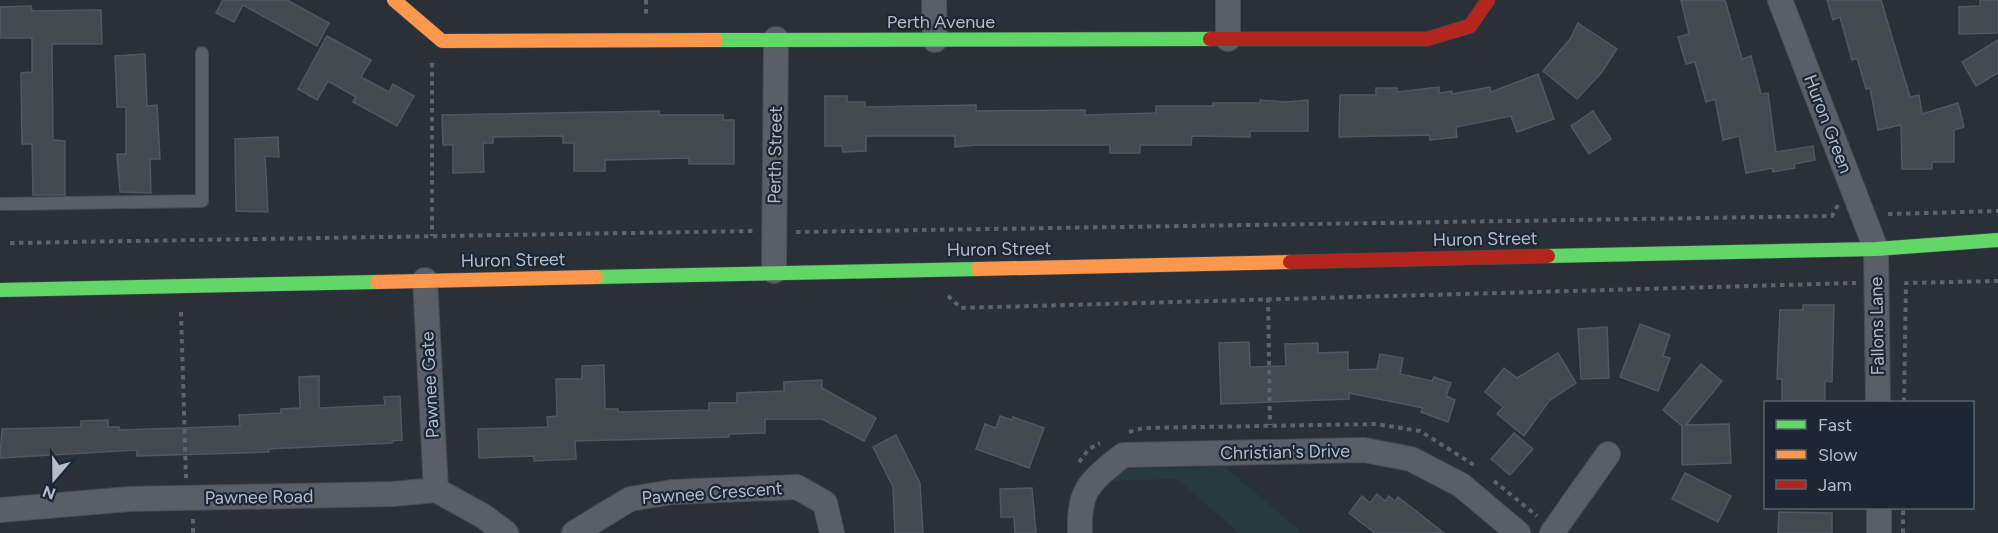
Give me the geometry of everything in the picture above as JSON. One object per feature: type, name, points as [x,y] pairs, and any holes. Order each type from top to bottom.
[{"type":"main road","name":"Perth Avenue","points":[[394,0],[442,41],[1427,39],[1470,26],[1488,0]]},
{"type":"main road","name":"Huron Street","points":[[0,290],[774,271],[1876,249],[1998,240]]},
{"type":"street","points":[[934,0],[935,40]]},
{"type":"street","points":[[1228,0],[1228,39]]},
{"type":"street","name":"Huron Green","points":[[1780,0],[1876,249]]},
{"type":"street","name":"Perth Street","points":[[774,271],[776,39]]},
{"type":"street","name":"Fallons Lane","points":[[1876,249],[1878,401]]},
{"type":"street","name":"Pawnee Gate","points":[[425,280],[436,490]]},
{"type":"street","name":"Christian's Drive","points":[[1080,533],[1078,508],[1092,480],[1123,455],[1364,450],[1411,459],[1461,485],[1518,533]]},
{"type":"street","points":[[1552,533],[1608,454]]},
{"type":"street","name":"Pawnee Crescent","points":[[574,533],[630,499],[672,492],[797,488],[825,503],[832,533]]},
{"type":"street","points":[[436,490],[483,516],[507,533]]},
{"type":"street","name":"Pawnee Road","points":[[0,510],[130,499],[393,494],[436,490]]},
{"type":"street","points":[[1879,509],[1880,533]]},
{"type":"lane","points":[[0,204],[202,201],[202,53]]},
{"type":"path","points":[[432,57],[432,236]]},
{"type":"path","points":[[792,232],[1832,216],[1841,199]]},
{"type":"path","points":[[1888,214],[1998,211]]},
{"type":"path","points":[[10,243],[760,231]]},
{"type":"path","points":[[1904,401],[1906,283],[1998,281]]},
{"type":"path","points":[[944,292],[961,308],[1268,297],[1858,283],[1858,294]]},
{"type":"path","points":[[1268,297],[1270,424]]},
{"type":"path","points":[[180,303],[186,479]]},
{"type":"path","points":[[1903,533],[1904,509]]},
{"type":"path","points":[[193,517],[194,533]]},
{"type":"green space","points":[[1225,467],[1303,533],[1239,533],[1177,479],[1107,481],[1127,469]]},
{"type":"building","points":[[223,0],[287,0],[329,23],[317,46],[243,5],[234,22],[216,13]]},
{"type":"building","points":[[1681,0],[1725,0],[1742,59],[1751,56],[1761,94],[1768,93],[1776,152],[1813,146],[1815,160],[1794,164],[1795,168],[1773,172],[1772,168],[1746,173],[1739,136],[1723,140],[1715,99],[1706,102],[1695,62],[1686,64],[1678,37],[1689,34]]},
{"type":"building","points":[[1827,0],[1881,0],[1910,97],[1919,95],[1922,114],[1958,103],[1964,127],[1954,130],[1954,162],[1932,162],[1932,169],[1902,169],[1901,125],[1878,130],[1870,88],[1866,89],[1857,58],[1852,60],[1840,17],[1833,20]]},
{"type":"building","points":[[1980,0],[1998,0],[1998,33],[1959,34],[1959,7],[1980,6]]},
{"type":"building","points":[[31,6],[32,11],[101,10],[102,44],[52,44],[53,140],[65,141],[65,195],[33,195],[32,144],[22,144],[21,73],[32,72],[32,38],[0,38],[0,7]]},
{"type":"building","points":[[1578,23],[1617,49],[1602,72],[1577,99],[1543,71],[1570,39]]},
{"type":"building","points":[[327,36],[371,60],[361,77],[389,92],[393,84],[414,96],[397,126],[353,102],[356,97],[328,81],[317,100],[298,89]]},
{"type":"building","points":[[1998,40],[1998,73],[1976,86],[1962,62]]},
{"type":"building","points":[[145,54],[147,106],[157,105],[160,159],[150,159],[151,193],[120,192],[117,154],[126,154],[126,107],[117,107],[115,56]]},
{"type":"building","points":[[1538,74],[1554,119],[1517,132],[1511,116],[1456,127],[1457,137],[1430,140],[1430,135],[1339,137],[1340,95],[1376,95],[1376,88],[1397,88],[1397,92],[1439,87],[1439,93],[1452,91],[1452,94],[1490,87],[1491,92]]},
{"type":"building","points":[[825,96],[847,96],[847,102],[865,102],[865,107],[976,105],[976,111],[1085,110],[1085,115],[1156,113],[1156,106],[1213,106],[1213,103],[1260,103],[1260,100],[1286,102],[1308,100],[1308,131],[1250,131],[1250,137],[1192,136],[1191,145],[1140,145],[1140,153],[1110,153],[1110,145],[955,147],[955,136],[866,136],[866,151],[843,152],[842,146],[825,146]]},
{"type":"building","points":[[659,111],[659,115],[723,115],[723,120],[734,120],[734,164],[689,164],[689,158],[605,160],[605,171],[574,171],[574,143],[563,143],[563,136],[493,137],[493,143],[483,143],[484,172],[453,173],[453,145],[443,145],[442,115]]},
{"type":"building","points":[[1593,111],[1611,139],[1589,154],[1571,126]]},
{"type":"building","points":[[278,137],[279,157],[265,156],[268,212],[236,211],[235,139]]},
{"type":"building","points":[[1803,305],[1834,305],[1832,382],[1825,381],[1825,401],[1782,401],[1782,379],[1777,379],[1780,310],[1803,310]]},
{"type":"building","points":[[1640,324],[1670,335],[1663,356],[1670,358],[1658,391],[1620,377]]},
{"type":"building","points":[[1607,327],[1609,378],[1581,379],[1578,329]]},
{"type":"building","points":[[1249,342],[1250,367],[1286,366],[1285,344],[1318,343],[1318,353],[1348,352],[1348,370],[1377,369],[1380,354],[1403,358],[1400,374],[1432,381],[1434,377],[1451,383],[1446,396],[1455,400],[1448,422],[1421,412],[1423,408],[1349,393],[1349,399],[1221,404],[1219,343]]},
{"type":"building","points":[[1558,353],[1576,383],[1549,401],[1524,436],[1497,414],[1503,407],[1485,392],[1504,368],[1517,378]]},
{"type":"building","points":[[1701,364],[1722,381],[1686,425],[1729,424],[1731,463],[1682,465],[1682,426],[1663,410]]},
{"type":"building","points":[[604,365],[605,409],[618,409],[618,412],[709,410],[709,403],[737,403],[737,393],[784,391],[784,382],[822,380],[822,388],[876,418],[864,441],[822,419],[765,419],[765,433],[729,434],[729,437],[575,441],[576,459],[534,461],[534,456],[479,458],[478,429],[548,427],[547,417],[557,416],[556,379],[582,379],[582,366]]},
{"type":"building","points":[[319,376],[319,408],[385,405],[384,397],[400,396],[402,440],[392,441],[392,443],[268,449],[269,452],[137,456],[137,450],[0,458],[2,429],[81,427],[81,421],[108,420],[108,427],[119,427],[119,430],[240,426],[239,415],[281,413],[281,409],[300,408],[299,377]]},
{"type":"building","points":[[1000,416],[1012,420],[1013,417],[1044,428],[1029,468],[976,449],[985,424],[996,428]]},
{"type":"building","points":[[1514,433],[1533,449],[1510,475],[1491,459]]},
{"type":"building","points":[[896,435],[920,483],[923,533],[895,533],[893,487],[873,447]]},
{"type":"building","points":[[1685,473],[1731,496],[1718,522],[1672,499]]},
{"type":"building","points":[[1032,488],[1036,533],[1015,533],[1014,517],[1001,517],[1000,489]]},
{"type":"building","points":[[1377,494],[1385,501],[1389,496],[1395,501],[1398,497],[1444,533],[1375,533],[1349,513],[1362,496],[1370,503]]},
{"type":"building","points":[[1779,512],[1832,513],[1832,533],[1778,533]]},
{"type":"traffic: fast","points":[[716,40],[1210,39]]},
{"type":"traffic: fast","points":[[1548,256],[1876,249],[1998,240]]},
{"type":"traffic: fast","points":[[596,277],[978,269]]},
{"type":"traffic: fast","points":[[0,290],[377,282]]},
{"type":"traffic: slow","points":[[394,0],[442,41],[716,40]]},
{"type":"traffic: slow","points":[[978,269],[1290,262]]},
{"type":"traffic: slow","points":[[377,282],[596,277]]},
{"type":"traffic: jam","points":[[1210,39],[1427,39],[1470,26],[1488,0]]},
{"type":"traffic: jam","points":[[1290,262],[1548,256]]}]
